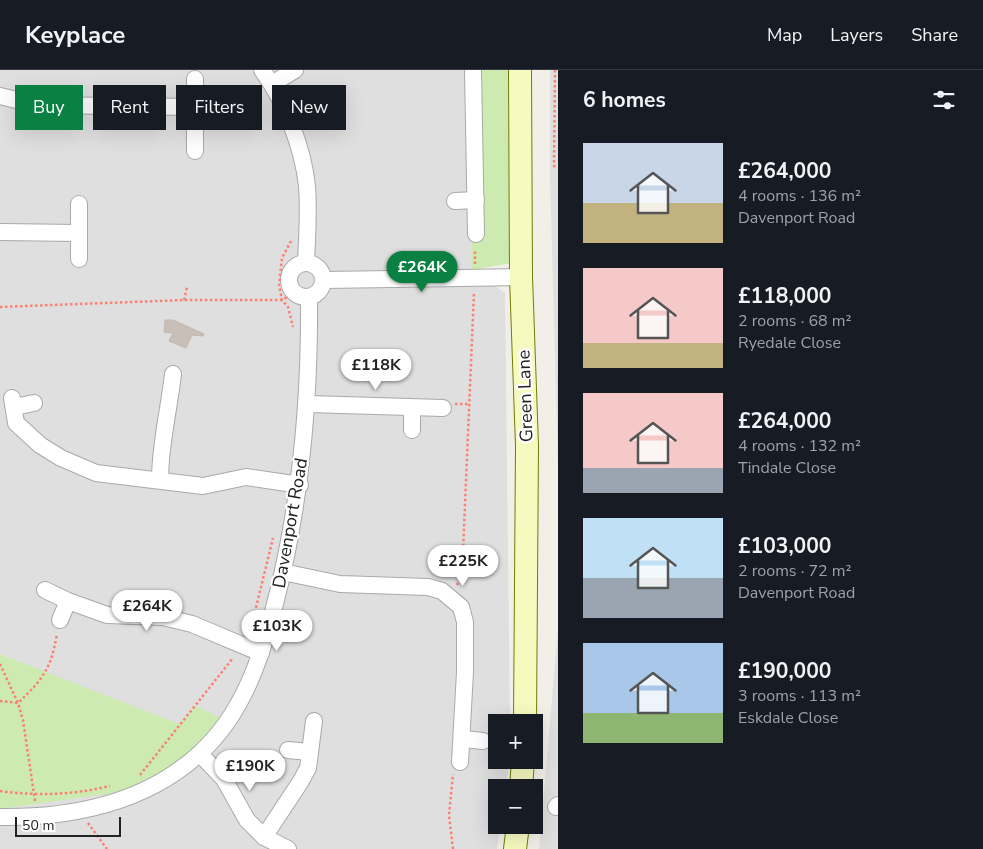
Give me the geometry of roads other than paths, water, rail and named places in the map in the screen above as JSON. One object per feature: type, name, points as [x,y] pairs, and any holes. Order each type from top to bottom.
[{"type":"main road","name":"Green Lane","points":[[520,70],[521,277],[527,446],[525,714]]},
{"type":"main road","points":[[515,849],[517,834]]},
{"type":"street","points":[[262,70],[272,84],[292,124],[307,185],[306,263]]},
{"type":"street","points":[[272,84],[295,70]]},
{"type":"street","points":[[473,70],[476,234]]},
{"type":"street","points":[[195,79],[195,85]]},
{"type":"street","points":[[0,96],[38,105],[176,107]]},
{"type":"street","points":[[195,130],[195,151]]},
{"type":"street","points":[[456,201],[476,200]]},
{"type":"street","points":[[79,204],[79,259]]},
{"type":"street","points":[[0,232],[79,233]]},
{"type":"street","points":[[306,263],[315,265],[322,272],[324,280],[322,288],[317,294],[301,295],[289,283],[292,270],[306,263]]},
{"type":"street","points":[[324,280],[521,277]]},
{"type":"street","name":"Davenport Road","points":[[0,817],[38,818],[82,811],[122,799],[153,786],[200,754],[231,716],[247,689],[261,653],[283,572],[300,485],[308,404],[301,295]]},
{"type":"street","points":[[160,480],[160,450],[176,383]]},
{"type":"street","points":[[34,403],[13,402],[16,424],[40,445],[61,458],[96,472],[203,486],[246,477],[300,485]]},
{"type":"street","points":[[308,404],[443,408]]},
{"type":"street","points":[[412,408],[412,430]]},
{"type":"street","points":[[283,572],[340,584],[428,586],[442,591],[461,607],[465,622],[463,739],[460,762]]},
{"type":"street","points":[[45,590],[68,601],[107,615],[163,617],[192,624],[261,653]]},
{"type":"street","points":[[60,620],[68,601]]},
{"type":"street","points":[[264,837],[301,782],[308,768],[314,722]]},
{"type":"street","points":[[463,739],[483,742]]},
{"type":"street","points":[[288,750],[310,752]]},
{"type":"street","points":[[200,754],[224,780],[247,820],[264,837],[288,849]]}]
